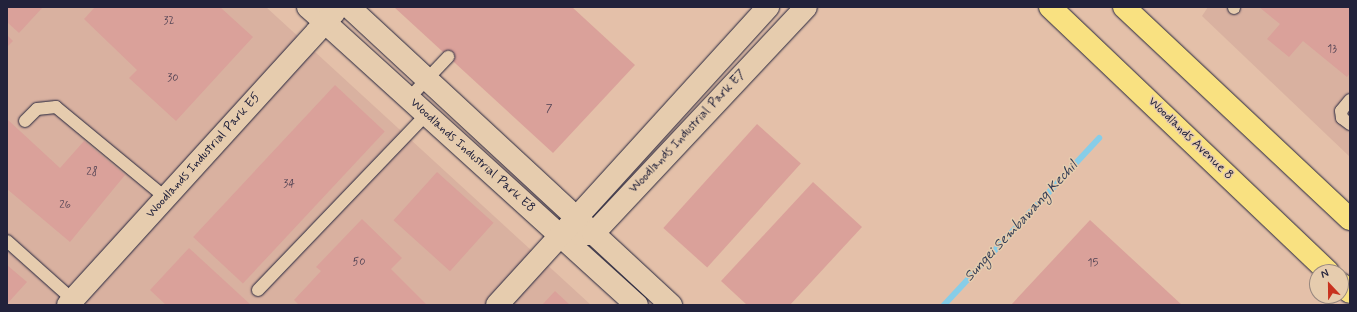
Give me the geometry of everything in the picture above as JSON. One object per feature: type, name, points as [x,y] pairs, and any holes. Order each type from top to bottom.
[{"type":"main road","name":"Woodlands Avenue 8","points":[[1050,7],[1320,264]]},
{"type":"main road","points":[[1124,7],[1350,219]]},
{"type":"street","name":"Woodlands Industrial Park E8","points":[[308,7],[333,15],[409,98],[637,305]]},
{"type":"street","name":"Woodlands Industrial Park E8","points":[[349,7],[671,305]]},
{"type":"street","name":"Woodlands Industrial Park E7","points":[[497,305],[576,217],[594,201],[768,7]]},
{"type":"street","name":"Woodlands Industrial Park E7","points":[[593,234],[806,7]]},
{"type":"street","name":"Woodlands Industrial Park E5","points":[[71,303],[333,15]]},
{"type":"street","points":[[560,235],[593,234]]},
{"type":"lane","points":[[409,98],[448,57]]},
{"type":"lane","points":[[1350,100],[1340,112],[1342,118],[1350,124]]},
{"type":"lane","points":[[25,121],[36,109],[56,107],[166,198]]},
{"type":"lane","points":[[258,290],[427,114]]},
{"type":"lane","points":[[7,241],[71,303]]},
{"type":"shaded area","points":[[7,7],[266,7],[591,305],[7,305]]},
{"type":"shaded area","points":[[1208,7],[1350,7],[1350,157],[1202,16]]},
{"type":"building","points":[[7,7],[43,7],[19,33],[7,22]]},
{"type":"building","points":[[95,7],[220,7],[253,37],[176,121],[129,78],[137,70],[84,19]]},
{"type":"building","points":[[394,7],[572,7],[635,65],[553,153]]},
{"type":"building","points":[[1259,7],[1350,7],[1350,73],[1347,77],[1303,41],[1289,57],[1267,39],[1280,24]]},
{"type":"building","points":[[7,35],[13,41],[7,47]]},
{"type":"building","points":[[335,85],[385,131],[243,283],[193,237]]},
{"type":"building","points":[[7,119],[60,168],[84,141],[125,175],[70,242],[7,189]]},
{"type":"building","points":[[757,124],[801,163],[707,268],[663,228]]},
{"type":"building","points":[[437,172],[493,223],[450,271],[394,220]]},
{"type":"building","points":[[813,182],[862,227],[790,305],[747,305],[721,281]]},
{"type":"building","points":[[362,219],[402,258],[391,269],[427,305],[299,305],[294,300],[321,271],[316,267]]},
{"type":"building","points":[[1090,220],[1182,305],[1011,305]]},
{"type":"building","points":[[189,248],[251,305],[166,305],[150,290]]},
{"type":"building","points":[[7,265],[27,282],[7,304]]},
{"type":"building","points":[[555,291],[570,305],[542,305]]},
{"type":"waterway","name":"Sungei Sembawang Kechil","points":[[944,305],[1099,138]]}]
